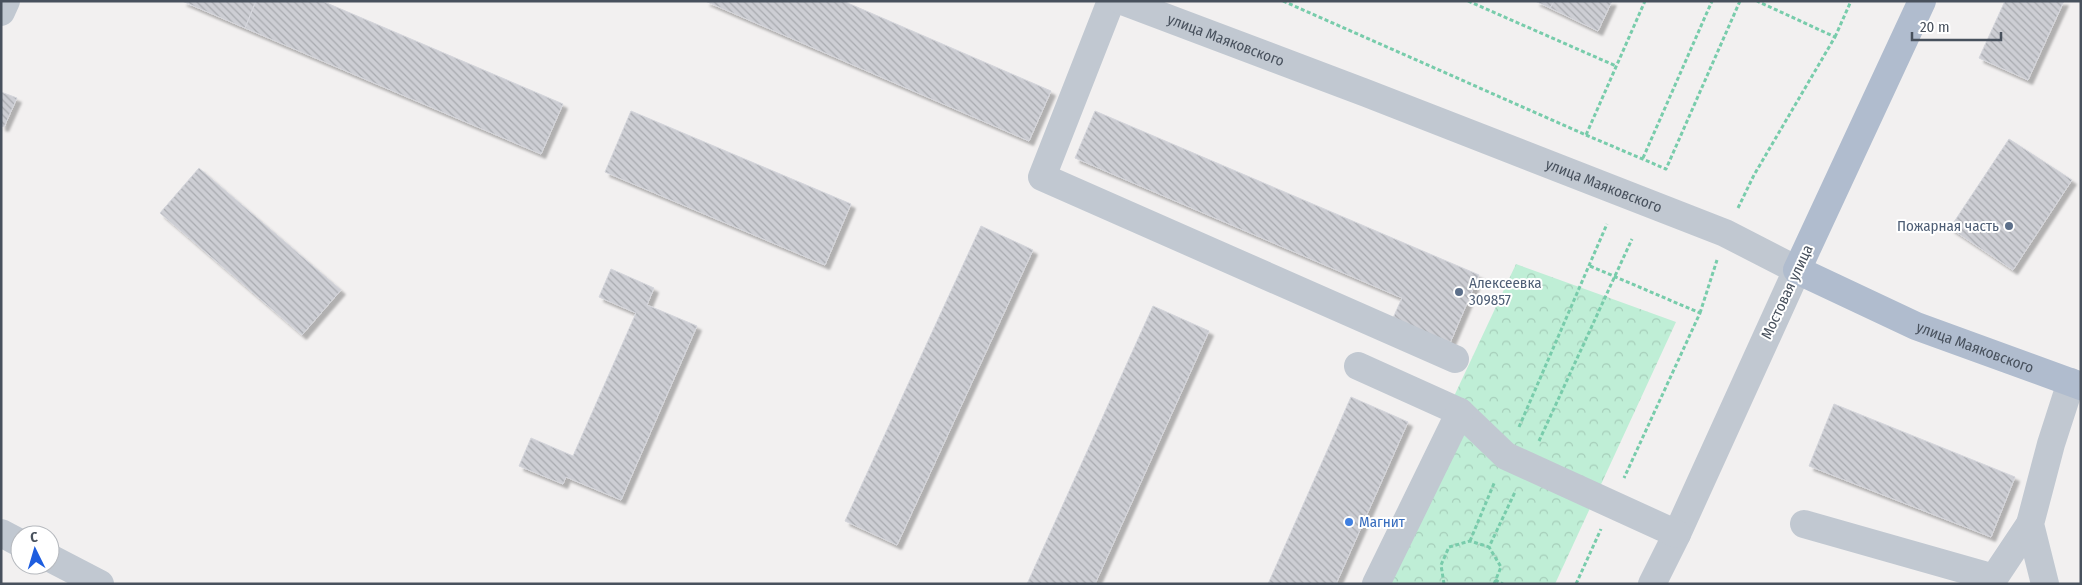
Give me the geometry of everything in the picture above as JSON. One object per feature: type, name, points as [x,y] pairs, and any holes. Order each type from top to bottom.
[{"type":"main road","name":"Мостовая улица","points":[[1797,270],[1922,1]]},
{"type":"main road","name":"улица Маяковского","points":[[1797,270],[1916,326],[2076,384]]},
{"type":"street","points":[[1,12],[6,1]]},
{"type":"street","points":[[1111,1],[1042,177],[1455,359]]},
{"type":"street","name":"улица Маяковского","points":[[1122,1],[1366,93],[1725,233],[1797,270]]},
{"type":"street","name":"Мостовая улица","points":[[1652,584],[1677,534],[1797,270]]},
{"type":"street","points":[[1358,366],[1460,412],[1516,462],[1677,534]]},
{"type":"street","points":[[1804,524],[1994,578],[2030,524],[2051,444],[2076,384]]},
{"type":"street","points":[[1376,584],[1460,412]]},
{"type":"street","points":[[2030,524],[2045,584]]},
{"type":"street","points":[[60,563],[100,584]]},
{"type":"path","points":[[1283,1],[1666,169],[1740,1]]},
{"type":"path","points":[[1468,1],[1616,66]]},
{"type":"path","points":[[1586,135],[1645,1]]},
{"type":"path","points":[[1643,158],[1712,1]]},
{"type":"path","points":[[1757,1],[1835,37]]},
{"type":"path","points":[[1576,584],[1700,313],[1725,233],[1754,175],[1835,37],[1851,1]]},
{"type":"path","points":[[1489,547],[1516,462],[1590,266],[1608,224]]},
{"type":"path","points":[[1470,541],[1516,462],[1616,277],[1632,239]]},
{"type":"path","points":[[1590,266],[1700,313]]},
{"type":"path","points":[[1444,584],[1441,565],[1449,547],[1470,541],[1489,547],[1501,568],[1495,582],[1503,584]]},
{"type":"green space","points":[[1516,264],[1676,322],[1555,584],[1366,584]]},
{"type":"building","points":[[182,1],[256,1],[245,28]]},
{"type":"building","points":[[256,1],[322,1],[563,104],[541,154],[245,28]]},
{"type":"building","points":[[705,1],[843,1],[1051,91],[1029,141]]},
{"type":"building","points":[[1535,1],[1554,1],[1550,8]]},
{"type":"building","points":[[1554,1],[1612,1],[1598,31],[1550,8]]},
{"type":"building","points":[[2005,1],[2064,1],[2028,80],[1979,58]]},
{"type":"building","points":[[1,92],[17,98],[4,127],[1,126]]},
{"type":"building","points":[[631,111],[851,204],[825,265],[605,172]]},
{"type":"building","points":[[1095,111],[1479,275],[1450,343],[1393,318],[1402,298],[1075,158]]},
{"type":"building","points":[[2009,139],[2072,180],[2013,270],[1950,228]]},
{"type":"building","points":[[199,168],[341,290],[302,335],[160,213]]},
{"type":"building","points":[[981,226],[1033,250],[897,545],[845,521]]},
{"type":"building","points":[[611,269],[654,288],[647,305],[697,326],[621,500],[566,477],[563,484],[519,466],[531,438],[573,456],[636,313],[599,297]]},
{"type":"building","points":[[1153,306],[1209,331],[1095,584],[1027,584]]},
{"type":"building","points":[[1351,397],[1408,422],[1336,584],[1268,584]]},
{"type":"building","points":[[1834,404],[2015,477],[1991,537],[1809,466]]},
{"type":"place","name":"Пожарная часть","points":[[2009,226]]},
{"type":"place","name":"Алексеевка 309857","points":[[1459,292]]},
{"type":"place","name":"Магнит","points":[[1349,522]]}]
